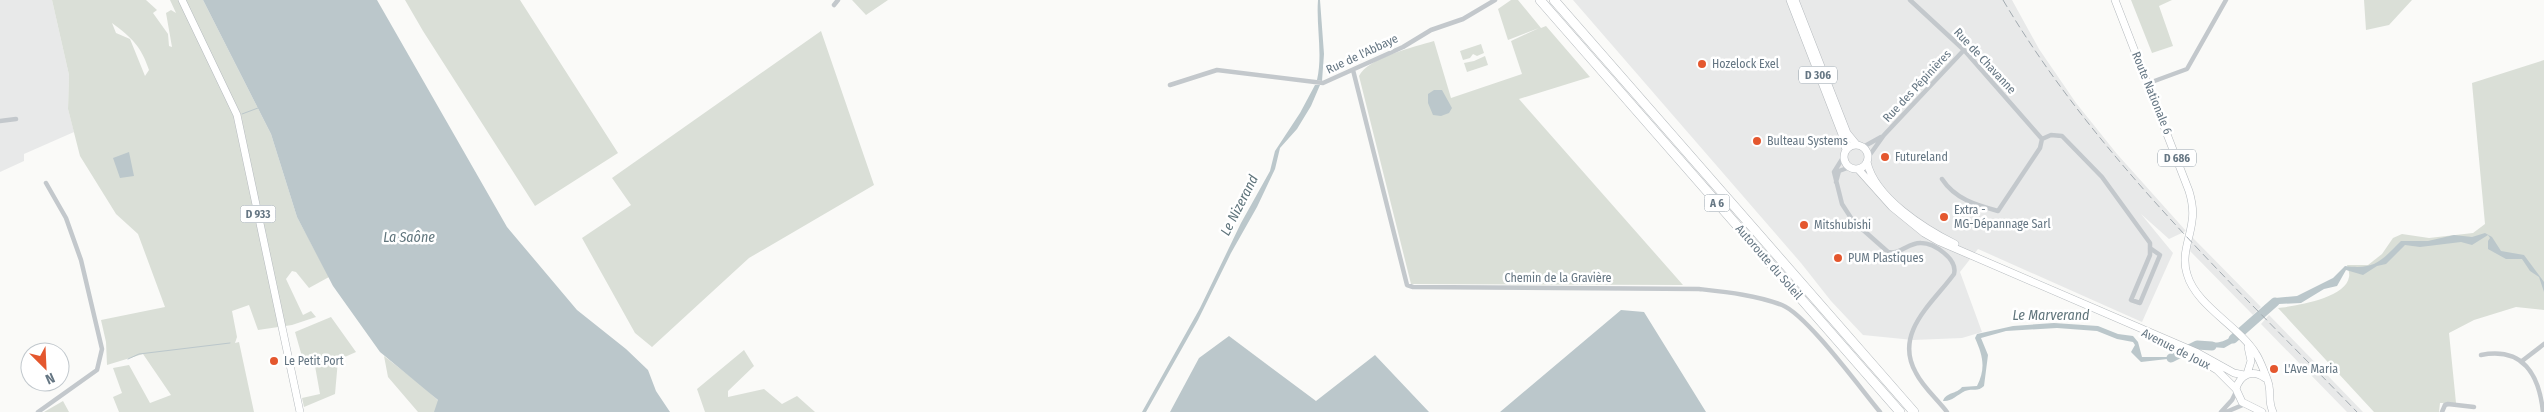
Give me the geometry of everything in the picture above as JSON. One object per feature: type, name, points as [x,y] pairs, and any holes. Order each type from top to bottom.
[{"type":"highway","name":"Autoroute du Soleil","points":[[1540,0],[1900,412]]},
{"type":"highway","name":"Autoroute du Soleil","points":[[1554,0],[1914,412]]},
{"type":"main road","name":"D 933","points":[[182,0],[237,115],[300,412]]},
{"type":"main road","name":"D 306","points":[[1790,0],[1844,138],[1845,153]]},
{"type":"main road","name":"D 306","points":[[1796,0],[1847,133],[1860,146]]},
{"type":"main road","name":"Route Nationale 6","points":[[2115,0],[2149,83],[2193,206],[2192,221],[2184,258],[2187,276],[2199,295],[2245,341],[2257,356],[2265,378]]},
{"type":"main road","points":[[1860,146],[1868,159],[1858,168],[1850,167],[1845,161],[1845,153],[1860,146]]},
{"type":"main road","name":"Avenue de Joux","points":[[1868,159],[1876,181],[1913,220],[1941,237],[1978,255],[1983,260]]},
{"type":"main road","name":"Avenue de Joux","points":[[1858,168],[1892,207],[1924,233],[1975,258],[2110,315],[2137,330],[2179,346],[2234,373],[2246,375]]},
{"type":"main road","points":[[2245,341],[2251,360],[2246,375],[2236,390],[2239,399],[2262,412]]},
{"type":"main road","name":"Avenue de Joux","points":[[2195,354],[2217,370],[2236,390]]},
{"type":"main road","points":[[2246,375],[2258,374],[2265,378],[2270,387],[2268,397],[2262,404],[2253,406]]},
{"type":"main road","points":[[2268,397],[2273,412]]},
{"type":"street","points":[[834,5],[838,0]]},
{"type":"street","name":"Rue de l'Abbaye","points":[[1170,85],[1217,70],[1238,71],[1323,83],[1403,46],[1431,30],[1463,19],[1496,0]]},
{"type":"street","name":"Rue de Chavanne","points":[[1910,0],[1964,50],[2042,139]]},
{"type":"street","points":[[2149,83],[2186,68],[2226,0]]},
{"type":"street","name":"Rue des Pépinières","points":[[1868,159],[1884,135],[1964,50]]},
{"type":"street","name":"Chemin de la Gravière","points":[[1353,70],[1407,285],[1413,287],[1699,289],[1731,293],[1783,305],[1806,323],[1880,412]]},
{"type":"street","points":[[0,121],[16,119]]},
{"type":"street","name":"Rue des Pépinières","points":[[1860,146],[1884,135]]},
{"type":"street","points":[[1942,179],[1948,188],[1971,203],[1998,211],[2040,148],[2042,139],[2051,135],[2062,136],[2102,178],[2150,243],[2150,248],[2150,254],[2131,300],[2140,304],[2160,255],[2150,248]]},
{"type":"street","points":[[1845,153],[1834,172],[1836,184],[1849,216],[1884,250],[1895,253],[1923,243],[1954,262],[1954,274],[1918,317],[1909,341],[1913,368],[1945,410]]},
{"type":"street","points":[[1836,184],[1839,171],[1850,167]]},
{"type":"street","points":[[38,412],[97,370],[102,349],[81,260],[66,218],[46,183]]},
{"type":"street","points":[[2522,361],[2544,344]]},
{"type":"street","points":[[2481,355],[2503,353],[2522,361],[2536,382],[2542,396],[2544,412]]},
{"type":"street","points":[[2220,412],[2232,400],[2236,390]]},
{"type":"street","points":[[2226,412],[2245,404]]},
{"type":"street","points":[[2442,412],[2445,405],[2448,404],[2474,407]]},
{"type":"shaded area","points":[[0,0],[52,0],[69,75],[68,109],[74,132],[24,154],[24,161],[0,172]]},
{"type":"shaded area","points":[[52,0],[146,0],[157,10],[153,13],[168,34],[169,46],[172,47],[166,13],[171,10],[176,13],[170,0],[203,0],[271,134],[297,217],[329,277],[309,288],[296,272],[292,271],[286,279],[303,315],[311,311],[316,317],[292,325],[258,330],[249,305],[232,311],[237,337],[235,343],[239,342],[254,412],[119,412],[113,397],[122,393],[113,368],[129,365],[150,403],[171,395],[143,354],[107,365],[106,342],[101,320],[165,307],[138,234],[116,214],[80,156],[68,109],[69,75]],"holes":[[[112,23],[135,43],[143,55],[149,70],[145,76],[130,39],[116,33]]]},
{"type":"shaded area","points":[[405,0],[520,0],[618,153],[535,206]]},
{"type":"shaded area","points":[[852,0],[888,0],[866,15]]},
{"type":"shaded area","points":[[1511,0],[1518,0],[1541,28],[1546,26],[1590,77],[1519,99],[1683,285],[1411,284],[1359,76],[1364,70],[1381,59],[1434,41],[1451,98],[1522,74],[1511,41],[1539,28],[1508,40],[1498,9]]},
{"type":"shaded area","points":[[1573,0],[2012,0],[2039,49],[2076,103],[2117,154],[2186,231],[2169,239],[2141,214],[2173,253],[2142,322],[1978,249],[1960,272],[1982,332],[1962,338],[1913,340],[1863,335],[1831,301],[1801,263]]},
{"type":"shaded area","points":[[2131,0],[2172,0],[2159,6],[2173,46],[2152,53]]},
{"type":"shaded area","points":[[2364,0],[2412,0],[2389,25],[2366,30]]},
{"type":"shaded area","points":[[821,31],[874,185],[749,258],[652,347],[635,333],[582,238],[631,205],[612,178]]},
{"type":"shaded area","points":[[1481,44],[1484,53],[1477,56],[1473,54],[1470,58],[1463,60],[1460,51]]},
{"type":"shaded area","points":[[1485,56],[1488,65],[1467,72],[1464,63]]},
{"type":"shaded area","points":[[2544,60],[2544,310],[2516,307],[2474,320],[2449,333],[2456,403],[2440,403],[2439,412],[2374,412],[2278,308],[2330,296],[2346,284],[2349,277],[2347,265],[2368,265],[2382,254],[2393,238],[2402,234],[2429,238],[2473,233],[2485,224],[2472,83]]},
{"type":"shaded area","points":[[2193,238],[2261,307],[2253,315],[2190,251]]},
{"type":"shaded area","points":[[2269,315],[2363,412],[2347,412],[2261,324]]},
{"type":"shaded area","points":[[331,317],[356,352],[338,360],[335,394],[304,407],[302,398],[320,394],[315,366],[305,367],[295,332]]},
{"type":"shaded area","points":[[744,350],[754,366],[728,391],[728,397],[764,389],[782,404],[797,396],[815,412],[705,412],[697,389]]},
{"type":"shaded area","points":[[384,356],[425,388],[450,412],[418,412],[388,377]]},
{"type":"shaded area","points":[[63,401],[69,412],[44,412]]},
{"type":"water","name":"La Saône","points":[[203,0],[377,0],[507,227],[577,310],[626,349],[648,370],[656,391],[670,412],[434,412],[438,400],[380,352],[333,286],[297,217],[271,134]]},
{"type":"water","points":[[1318,0],[1320,0],[1324,54],[1322,81],[1317,80],[1319,70]]},
{"type":"water","points":[[1315,85],[1320,85],[1311,106],[1297,129],[1280,148],[1275,169],[1257,207],[1231,253],[1198,320],[1146,412],[1142,412],[1200,308],[1241,223],[1270,171],[1275,151],[1300,113]]},
{"type":"water","points":[[1434,90],[1442,90],[1452,108],[1449,113],[1441,116],[1433,115],[1428,103],[1428,94]]},
{"type":"water","points":[[129,152],[134,176],[120,178],[113,158]]},
{"type":"water","points":[[2485,233],[2492,237],[2501,251],[2524,255],[2544,282],[2544,292],[2539,277],[2530,271],[2522,259],[2506,259],[2488,249],[2490,238],[2488,235],[2472,245],[2461,242],[2420,247],[2405,245],[2386,264],[2377,266],[2363,275],[2346,270],[2337,286],[2324,289],[2301,303],[2279,304],[2268,310],[2264,306],[2275,298],[2297,296],[2333,278],[2345,266],[2364,267],[2371,265],[2382,259],[2401,241],[2428,241],[2454,235],[2472,237]]},
{"type":"water","points":[[1621,310],[1644,312],[1706,412],[1500,412]]},
{"type":"water","points":[[2054,323],[2098,326],[2118,334],[2133,336],[2138,342],[2142,357],[2172,357],[2177,352],[2185,357],[2141,362],[2131,352],[2135,345],[2133,342],[2117,339],[2097,331],[2057,328],[2006,331],[1981,338],[1988,355],[1984,386],[1980,389],[1965,391],[1943,401],[1944,398],[1962,387],[1977,386],[1982,373],[1982,356],[1975,338],[1977,334],[2013,326]]},
{"type":"water","points":[[2234,335],[2238,340],[2224,348],[2200,346],[2200,344],[2223,341]]},
{"type":"water","points":[[1229,336],[1316,401],[1375,355],[1429,412],[1170,412],[1199,358]]},
{"type":"waterway","points":[[242,114],[258,108]]},
{"type":"waterway","name":"Le Marverand","points":[[2233,339],[2275,302]]},
{"type":"waterway","points":[[128,359],[139,354],[230,343]]},
{"type":"waterway","name":"Le Marverand","points":[[2171,358],[2197,345],[2212,346]]},
{"type":"railway","points":[[2003,0],[2040,57],[2080,112],[2123,165],[2214,266],[2357,412]]},
{"type":"place","name":"Hozelock Exel","points":[[1702,64]]},
{"type":"place","name":"Bulteau Systems","points":[[1757,141]]},
{"type":"place","name":"Futureland","points":[[1885,157]]},
{"type":"place","name":"Extra - MG-Dépannage Sarl","points":[[1944,217]]},
{"type":"place","name":"Mitshubishi","points":[[1804,225]]},
{"type":"place","name":"PUM Plastiques","points":[[1838,258]]},
{"type":"place","name":"Le Petit Port","points":[[274,361]]},
{"type":"place","name":"L'Ave Maria","points":[[2274,369]]},
{"type":"water label","name":"Le Nizerand","points":[[1239,205]]}]
